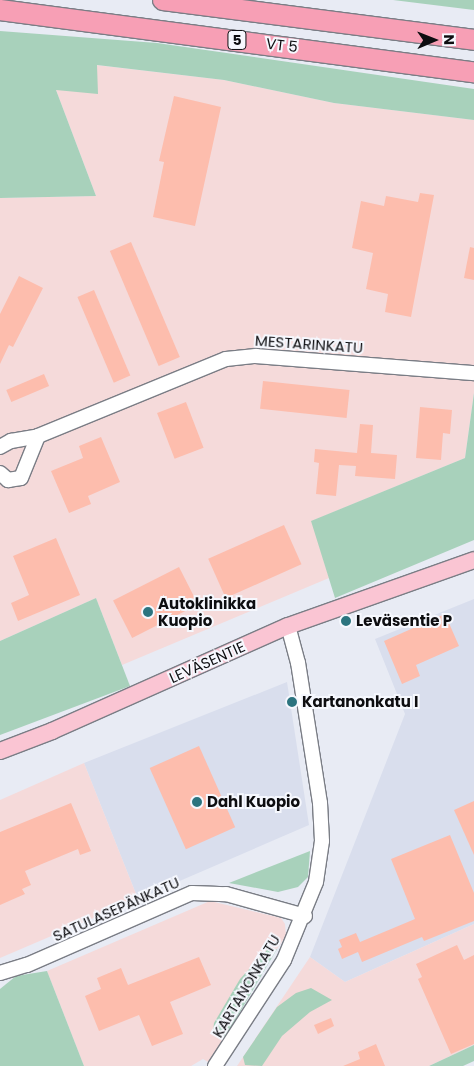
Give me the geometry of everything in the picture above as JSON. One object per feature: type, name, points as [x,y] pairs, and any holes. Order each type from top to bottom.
[{"type":"highway","name":"VT 5","points":[[163,0],[474,40]]},
{"type":"highway","name":"VT 5","points":[[0,10],[474,72]]},
{"type":"main road","name":"LEVÄSENTIE","points":[[0,750],[52,731],[288,626],[474,560]]},
{"type":"street","name":"MESTARINKATU","points":[[0,447],[11,441],[38,436],[226,359],[256,356],[474,373]]},
{"type":"street","points":[[0,473],[8,480],[21,478],[38,436]]},
{"type":"street","name":"KARTANONKATU","points":[[215,1066],[284,960],[304,916],[317,874],[322,841],[320,803],[298,663],[288,626]]},
{"type":"street","name":"SATULASEPÄNKATU","points":[[0,973],[27,965],[192,893],[226,894],[304,916]]},
{"type":"shaded area","points":[[96,65],[224,80],[334,103],[474,120],[474,393],[465,458],[312,521],[329,578],[122,665],[96,598],[0,641],[0,198],[96,196],[56,90]]},
{"type":"shaded area","points":[[474,599],[474,924],[345,982],[310,957],[405,714],[375,639]]},
{"type":"shaded area","points":[[287,682],[309,825],[138,899],[84,763]]},
{"type":"shaded area","points":[[84,763],[138,899],[0,958],[0,800]]},
{"type":"shaded area","points":[[210,901],[281,918],[285,924],[286,936],[277,949],[267,950],[213,1032],[224,1039],[208,1062],[203,1059],[191,1066],[84,1066],[47,971]]},
{"type":"shaded area","points":[[474,924],[474,1045],[429,1066],[237,1066],[310,957],[345,982]]},
{"type":"green space","points":[[393,0],[474,0],[474,10]]},
{"type":"green space","points":[[0,31],[157,43],[474,89],[474,120],[334,103],[224,80],[97,65],[98,94],[56,90],[96,196],[0,198]]},
{"type":"green space","points":[[474,393],[474,540],[335,598],[311,521],[465,458]]},
{"type":"green space","points":[[96,598],[130,686],[0,735],[0,641]]},
{"type":"green space","points":[[310,851],[308,877],[298,887],[278,892],[229,883]]},
{"type":"green space","points":[[277,949],[224,1039],[213,1032],[214,1023],[240,979],[267,950]]},
{"type":"green space","points":[[47,971],[84,1066],[0,1066],[0,989],[16,976]]},
{"type":"green space","points":[[311,988],[332,1000],[310,1012],[282,1036],[262,1066],[245,1065],[243,1057],[277,1007],[296,993]]},
{"type":"green space","points":[[474,1045],[474,1061],[463,1066],[429,1066]]},
{"type":"building","points":[[174,96],[221,107],[195,226],[153,217],[164,162],[159,161]]},
{"type":"building","points":[[420,193],[434,195],[411,317],[385,312],[388,294],[366,289],[373,253],[352,248],[361,201],[384,206],[386,196],[418,202]]},
{"type":"building","points":[[131,242],[180,357],[159,366],[110,251]]},
{"type":"building","points":[[470,247],[474,248],[474,280],[464,278]]},
{"type":"building","points":[[19,276],[43,288],[13,347],[9,345],[0,364],[0,314]]},
{"type":"building","points":[[94,290],[130,376],[114,383],[77,297]]},
{"type":"building","points":[[44,374],[49,386],[11,402],[6,390]]},
{"type":"building","points":[[263,381],[350,390],[347,418],[260,409]]},
{"type":"building","points":[[186,402],[204,448],[175,459],[157,413]]},
{"type":"building","points":[[420,407],[452,410],[450,434],[443,433],[441,460],[416,458]]},
{"type":"building","points":[[360,424],[373,425],[371,453],[397,455],[395,479],[355,476],[356,466],[339,465],[336,496],[316,494],[319,463],[314,462],[315,449],[357,453]]},
{"type":"building","points":[[101,437],[120,482],[88,496],[91,504],[69,513],[51,471],[83,458],[79,446]]},
{"type":"building","points":[[284,525],[301,564],[226,598],[208,559]]},
{"type":"building","points":[[56,538],[80,595],[18,621],[11,603],[29,595],[13,556]]},
{"type":"building","points":[[179,567],[198,604],[132,638],[113,601]]},
{"type":"building","points":[[445,614],[459,646],[416,665],[420,676],[402,684],[384,641]]},
{"type":"building","points":[[199,746],[235,827],[186,849],[150,768]]},
{"type":"building","points":[[474,801],[474,855],[454,810]]},
{"type":"building","points":[[71,803],[91,851],[80,855],[78,849],[25,871],[31,885],[22,889],[25,894],[0,905],[0,832]]},
{"type":"building","points":[[450,835],[474,893],[474,921],[424,941],[422,937],[362,962],[358,952],[342,959],[338,949],[342,947],[339,940],[356,933],[360,942],[415,919],[391,859]]},
{"type":"building","points":[[457,945],[464,960],[474,955],[474,1044],[451,1054],[418,979],[422,977],[416,964]]},
{"type":"building","points":[[199,957],[211,985],[170,1002],[183,1034],[152,1046],[139,1015],[99,1031],[85,996],[101,989],[97,978],[121,968],[128,985]]},
{"type":"building","points":[[331,1018],[334,1026],[318,1034],[314,1025]]},
{"type":"building","points":[[376,1044],[385,1066],[343,1066],[360,1059],[358,1052]]},
{"type":"place","name":"Autoklinikka Kuopio","points":[[148,612]]},
{"type":"place","name":"Leväsentie P","points":[[346,621]]},
{"type":"place","name":"Kartanonkatu I","points":[[292,702]]},
{"type":"place","name":"Dahl Kuopio","points":[[197,802]]}]
